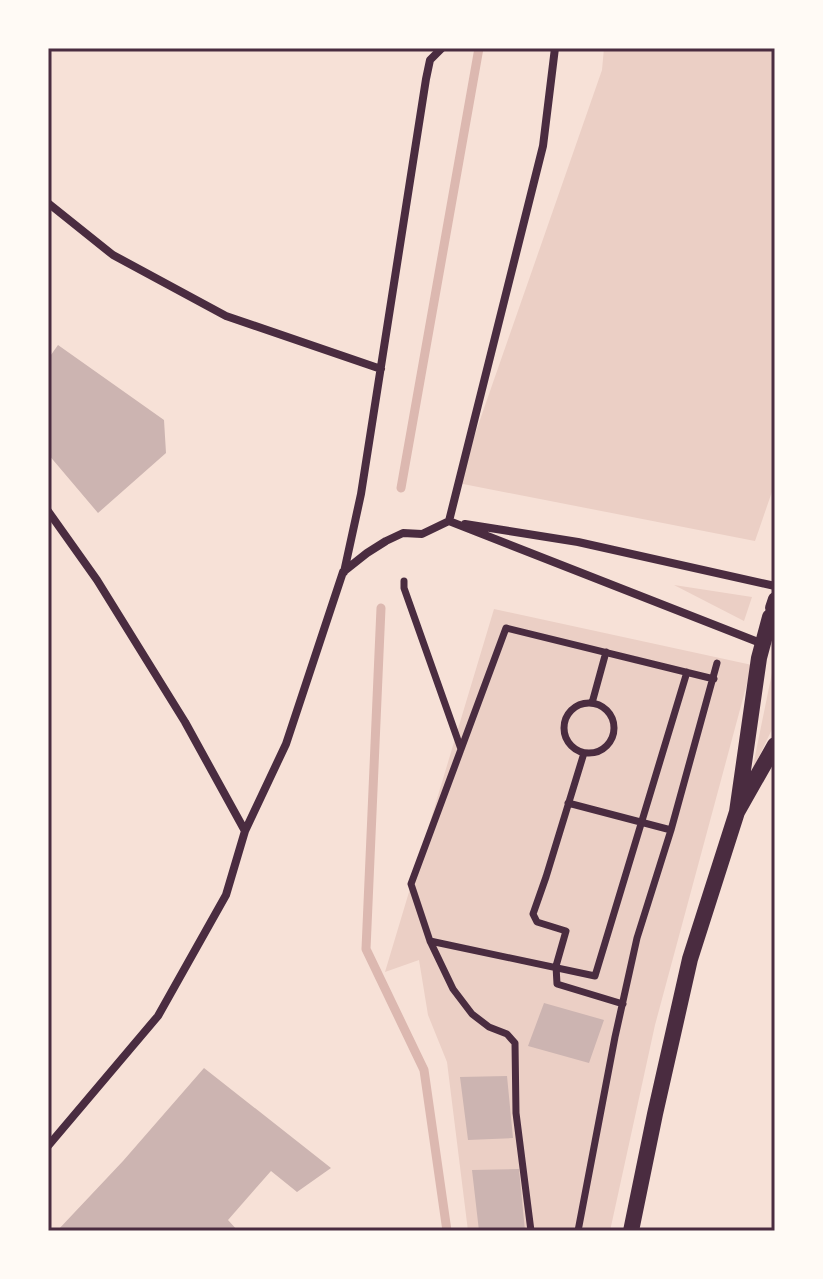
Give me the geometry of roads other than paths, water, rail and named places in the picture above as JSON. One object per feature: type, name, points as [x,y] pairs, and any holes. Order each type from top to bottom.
[{"type":"main road","points":[[631,1231],[690,959],[737,812],[759,658],[769,640],[773,607]]},
{"type":"main road","points":[[737,812],[775,745]]},
{"type":"street","points":[[48,1146],[158,1016],[226,895],[245,831],[286,744],[343,572],[361,494],[426,79],[430,60],[442,48]]},
{"type":"street","points":[[449,521],[543,146],[555,48]]},
{"type":"street","points":[[48,203],[113,255],[226,316],[381,369]]},
{"type":"street","points":[[48,511],[97,580],[177,709],[245,831]]},
{"type":"street","points":[[343,572],[386,541],[403,533],[422,534],[449,521],[578,542],[775,586]]},
{"type":"street","points":[[449,521],[769,640]]},
{"type":"street","points":[[404,581],[461,749]]},
{"type":"street","points":[[531,1231],[516,1113],[515,1043],[507,1034],[489,1027],[472,1014],[453,989],[430,941],[411,884],[506,628],[714,679]]},
{"type":"street","points":[[592,703],[606,652]]},
{"type":"street","points":[[578,1231],[637,938],[671,830],[717,663]]},
{"type":"street","points":[[430,941],[595,976],[687,672]]},
{"type":"street","points":[[592,703],[601,706],[612,719],[613,735],[603,749],[596,753],[584,753],[572,748],[563,726],[565,718],[576,706],[592,703]]},
{"type":"street","points":[[584,753],[533,914],[537,922],[566,931],[556,966],[557,984],[623,1004]]},
{"type":"street","points":[[568,803],[671,830]]},
{"type":"waterway","points":[[401,488],[479,48]]},
{"type":"waterway","points":[[381,608],[366,949],[424,1070],[447,1231]]}]
